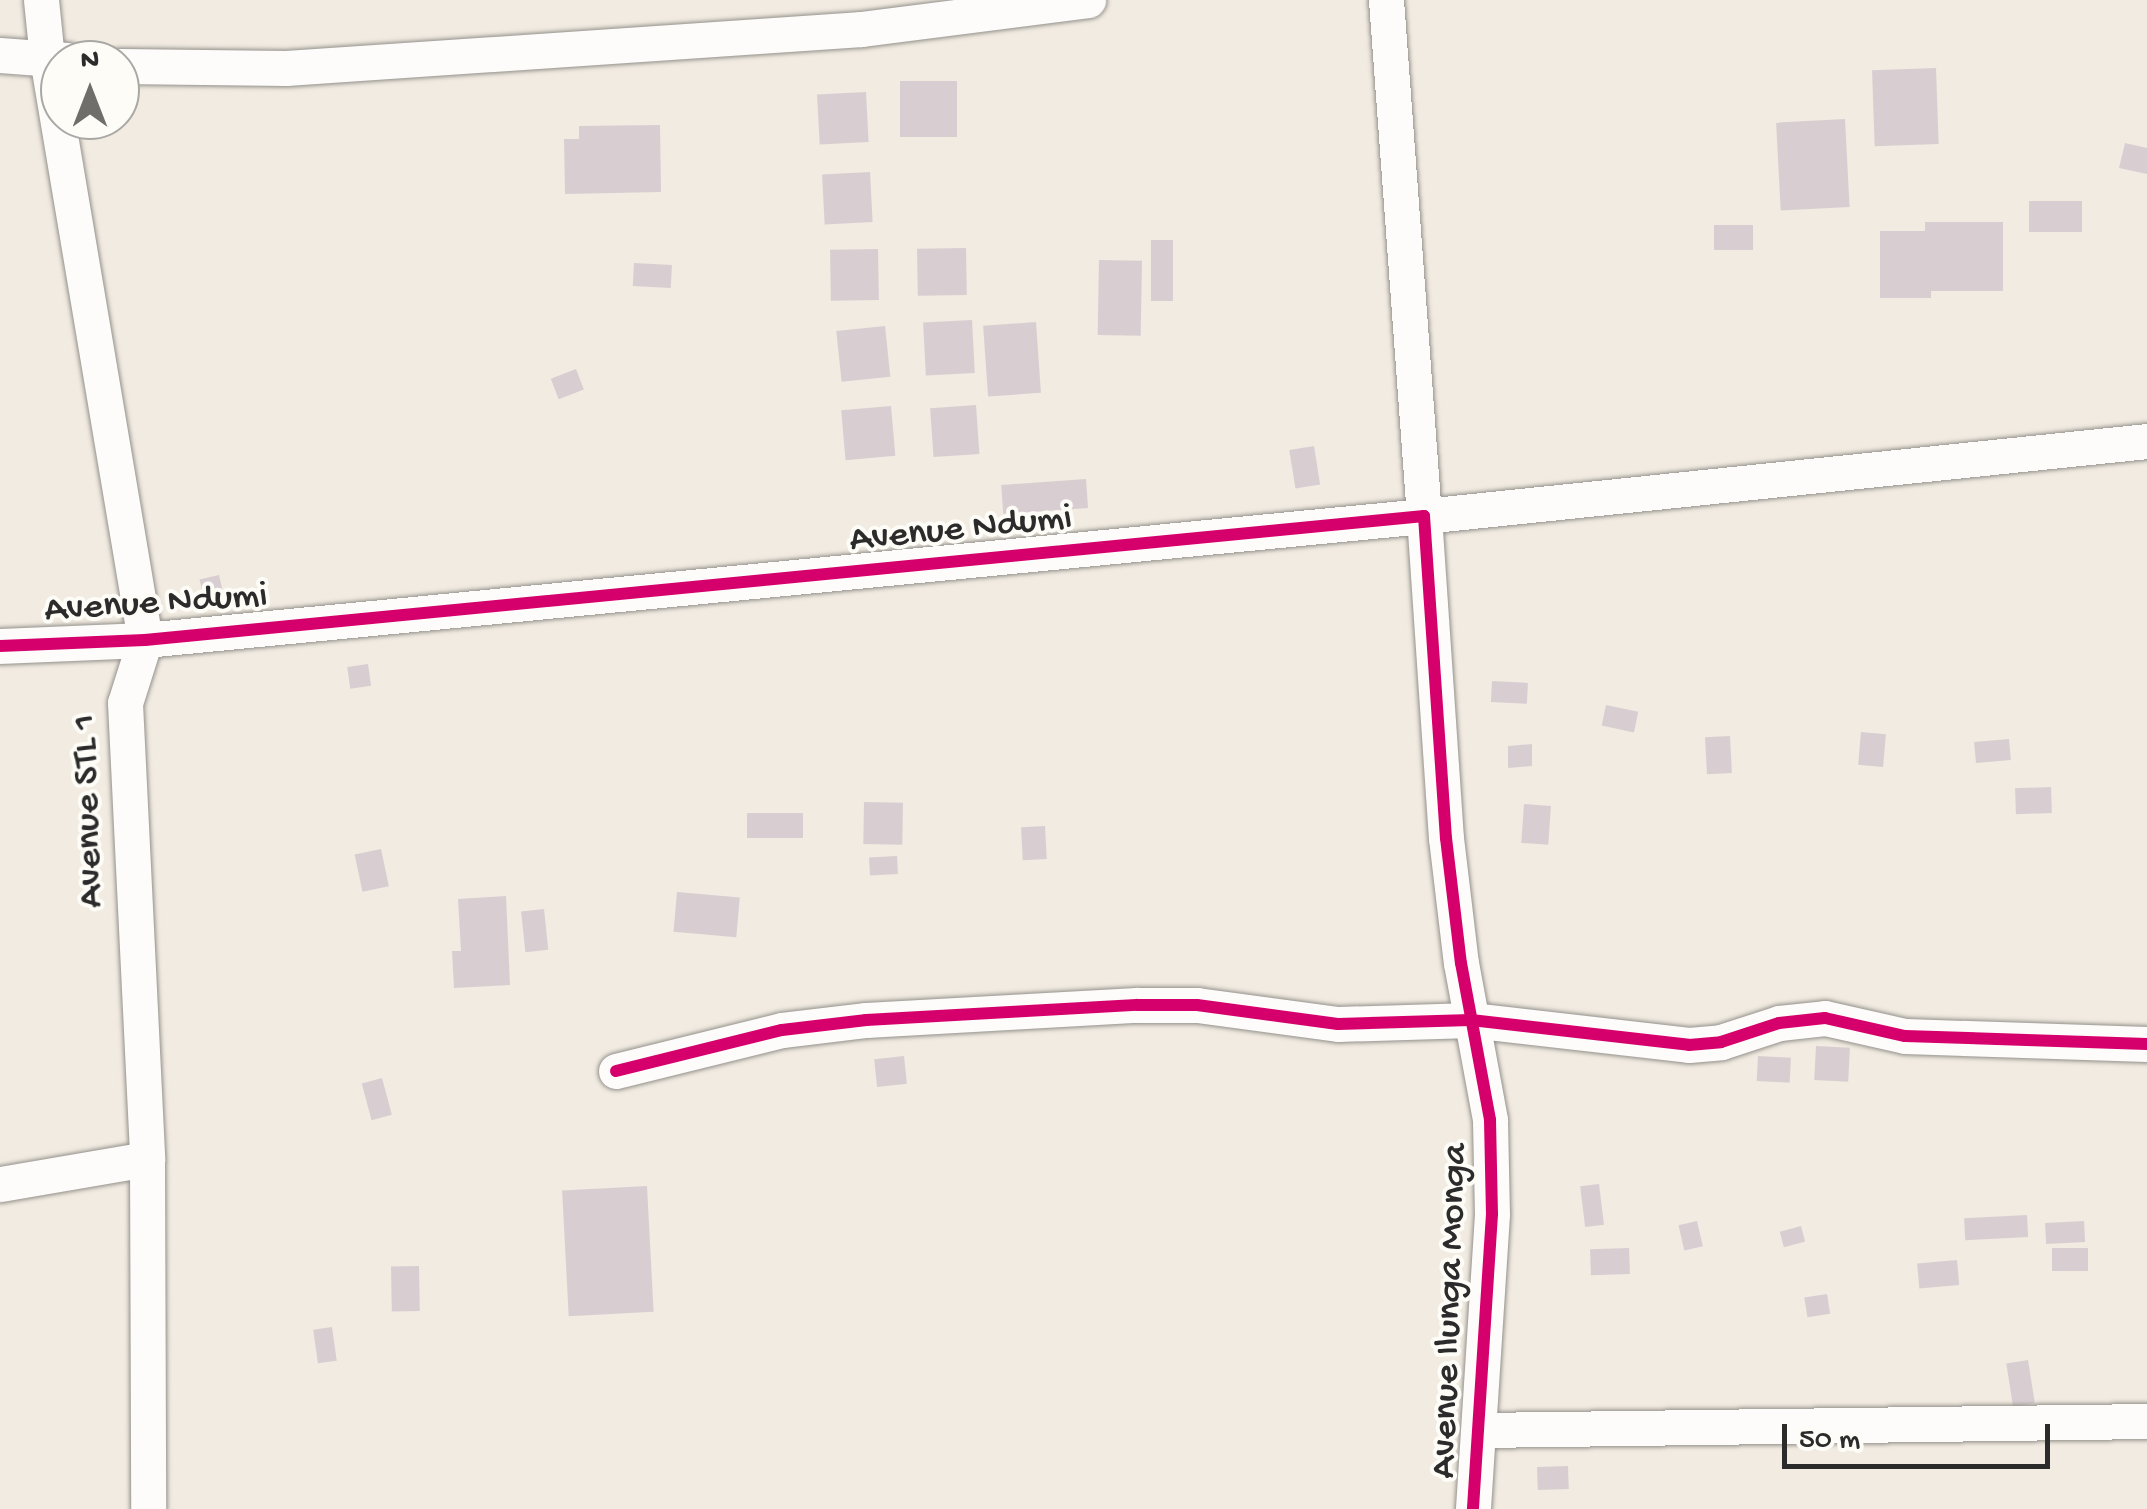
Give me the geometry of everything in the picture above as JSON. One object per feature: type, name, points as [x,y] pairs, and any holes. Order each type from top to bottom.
[{"type":"street","name":"Avenue STL 1","points":[[41,0],[53,40]]},
{"type":"street","points":[[140,66],[286,68],[842,30],[1088,0]]},
{"type":"street","points":[[1386,0],[1446,838],[1471,1020]]},
{"type":"street","points":[[0,55],[40,58]]},
{"type":"street","name":"Avenue STL 1","points":[[70,140],[145,640],[125,704],[147,1159],[148,1509]]},
{"type":"street","name":"Avenue Ndumi","points":[[0,646],[145,640],[1424,516],[2147,440]]},
{"type":"street","points":[[616,1071],[782,1030],[866,1020],[1136,1005],[1198,1005],[1338,1024],[1471,1020],[1689,1045],[1721,1042],[1779,1022],[1825,1018],[1906,1036],[2147,1044]]},
{"type":"street","name":"Avenue Ilunga Monga","points":[[1471,1020],[1490,1120],[1492,1214],[1473,1509]]},
{"type":"street","points":[[0,1184],[147,1159]]},
{"type":"street","points":[[1479,1430],[2147,1420]]},
{"type":"building","points":[[1936,68],[1939,144],[1875,146],[1872,70]]},
{"type":"building","points":[[900,81],[957,81],[957,137],[900,137]]},
{"type":"building","points":[[866,92],[869,142],[820,144],[817,95]]},
{"type":"building","points":[[1845,119],[1850,207],[1781,210],[1776,123]]},
{"type":"building","points":[[660,125],[661,192],[565,194],[564,139],[579,139],[579,126]]},
{"type":"building","points":[[2125,143],[2147,148],[2147,174],[2119,168]]},
{"type":"building","points":[[870,172],[873,222],[825,224],[822,175]]},
{"type":"building","points":[[2029,201],[2082,201],[2082,232],[2029,232]]},
{"type":"building","points":[[1925,222],[2003,222],[2003,291],[1931,291],[1931,298],[1880,298],[1880,231],[1925,231]]},
{"type":"building","points":[[1714,225],[1753,225],[1753,250],[1714,250]]},
{"type":"building","points":[[1151,240],[1173,240],[1173,301],[1151,301]]},
{"type":"building","points":[[966,248],[967,295],[918,296],[917,249]]},
{"type":"building","points":[[878,249],[879,300],[831,301],[830,250]]},
{"type":"building","points":[[1099,260],[1142,261],[1141,336],[1098,335]]},
{"type":"building","points":[[634,263],[672,265],[671,288],[633,286]]},
{"type":"building","points":[[972,320],[975,373],[926,375],[923,323]]},
{"type":"building","points":[[1036,322],[1041,393],[988,397],[983,326]]},
{"type":"building","points":[[885,326],[890,377],[842,382],[836,331]]},
{"type":"building","points":[[576,369],[584,390],[559,399],[551,379]]},
{"type":"building","points":[[976,405],[979,454],[934,457],[930,408]]},
{"type":"building","points":[[891,406],[895,456],[846,460],[841,410]]},
{"type":"building","points":[[1314,446],[1320,485],[1295,488],[1289,450]]},
{"type":"building","points":[[1086,479],[1088,508],[1003,514],[1001,485]]},
{"type":"building","points":[[219,575],[225,602],[206,607],[200,579]]},
{"type":"building","points":[[368,664],[371,686],[350,689],[347,667]]},
{"type":"building","points":[[1492,681],[1528,683],[1527,704],[1491,702]]},
{"type":"building","points":[[1606,705],[1638,712],[1634,732],[1602,726]]},
{"type":"building","points":[[1861,732],[1886,734],[1883,767],[1858,765]]},
{"type":"building","points":[[1730,736],[1732,773],[1707,774],[1705,737]]},
{"type":"building","points":[[2009,739],[2011,760],[1976,763],[1974,742]]},
{"type":"building","points":[[1532,744],[1532,766],[1508,768],[1508,746]]},
{"type":"building","points":[[2051,787],[2052,813],[2016,814],[2015,788]]},
{"type":"building","points":[[864,802],[903,803],[902,845],[863,844]]},
{"type":"building","points":[[1524,804],[1551,806],[1548,845],[1521,843]]},
{"type":"building","points":[[747,813],[803,813],[803,838],[747,838]]},
{"type":"building","points":[[1045,826],[1047,859],[1023,860],[1021,827]]},
{"type":"building","points":[[381,849],[389,886],[362,892],[355,855]]},
{"type":"building","points":[[897,856],[898,874],[870,875],[869,857]]},
{"type":"building","points":[[677,892],[740,897],[736,937],[674,932]]},
{"type":"building","points":[[506,896],[510,985],[454,988],[452,951],[461,951],[458,899]]},
{"type":"building","points":[[544,909],[548,950],[525,952],[521,911]]},
{"type":"building","points":[[1816,1046],[1850,1048],[1848,1082],[1814,1080]]},
{"type":"building","points":[[904,1056],[907,1084],[877,1087],[874,1059]]},
{"type":"building","points":[[1758,1056],[1791,1058],[1790,1083],[1757,1081]]},
{"type":"building","points":[[382,1078],[392,1115],[372,1120],[362,1083]]},
{"type":"building","points":[[1599,1184],[1604,1225],[1585,1227],[1580,1186]]},
{"type":"building","points":[[647,1186],[654,1312],[569,1316],[562,1190]]},
{"type":"building","points":[[2027,1215],[2028,1237],[1965,1240],[1964,1218]]},
{"type":"building","points":[[1697,1221],[1703,1246],[1684,1251],[1678,1225]]},
{"type":"building","points":[[2084,1221],[2085,1242],[2046,1244],[2045,1223]]},
{"type":"building","points":[[1801,1226],[1805,1241],[1784,1247],[1780,1232]]},
{"type":"building","points":[[1629,1248],[1630,1274],[1591,1275],[1590,1249]]},
{"type":"building","points":[[2052,1248],[2088,1248],[2088,1271],[2052,1271]]},
{"type":"building","points":[[1957,1260],[1959,1285],[1919,1288],[1917,1263]]},
{"type":"building","points":[[391,1266],[419,1266],[420,1311],[392,1311]]},
{"type":"building","points":[[1827,1294],[1830,1314],[1807,1317],[1804,1298]]},
{"type":"building","points":[[332,1327],[337,1361],[318,1363],[313,1330]]},
{"type":"building","points":[[2028,1360],[2035,1403],[2013,1407],[2006,1363]]},
{"type":"building","points":[[1568,1466],[1569,1489],[1538,1490],[1537,1467]]},
{"type":"cycle path","points":[[0,646],[145,640],[1424,516],[1446,838],[1461,963],[1490,1120],[1492,1214],[1473,1509]]},
{"type":"cycle path","points":[[616,1071],[782,1030],[866,1020],[1137,1005],[1197,1005],[1338,1024],[1471,1020],[1689,1045],[1721,1042],[1779,1023],[1825,1018],[1905,1036],[2147,1044]]}]
